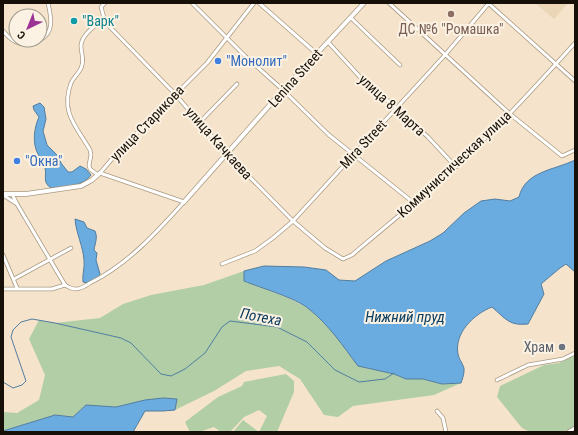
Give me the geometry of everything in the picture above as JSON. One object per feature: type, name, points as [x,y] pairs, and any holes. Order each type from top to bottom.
[{"type":"street","points":[[48,3],[51,15],[50,29],[48,32]]},
{"type":"street","name":"улица Качкаева","points":[[105,3],[101,7],[104,18],[109,26],[175,94],[227,154],[293,220],[326,248],[343,259]]},
{"type":"street","points":[[192,3],[256,67],[283,90],[329,135],[354,153],[414,203]]},
{"type":"street","name":"улица Старикова","points":[[3,194],[26,194],[87,184],[99,174],[117,153],[207,63],[254,3]]},
{"type":"street","points":[[259,3],[317,54]]},
{"type":"street","name":"Lenina Street","points":[[184,202],[283,90],[364,3]]},
{"type":"street","points":[[389,3],[510,114],[562,156],[575,150]]},
{"type":"street","points":[[488,3],[575,81]]},
{"type":"street","name":"Mira Street","points":[[222,264],[255,251],[274,238],[293,220],[445,55],[488,3]]},
{"type":"street","points":[[12,194],[65,285],[78,290],[106,276],[162,227],[184,202],[99,174],[90,169],[90,150],[70,118],[68,112],[68,99],[72,81],[82,67],[83,62],[81,44],[83,39],[104,18]]},
{"type":"street","points":[[351,18],[400,65]]},
{"type":"street","name":"улица 8 Марта","points":[[328,42],[360,77],[428,137],[456,167]]},
{"type":"street","name":"Коммунистическая улица","points":[[343,259],[352,255],[456,167],[510,114],[575,43]]},
{"type":"street","points":[[199,123],[236,84]]},
{"type":"street","points":[[3,194],[17,204]]},
{"type":"street","points":[[14,279],[71,248]]},
{"type":"street","points":[[3,255],[17,288]]},
{"type":"street","points":[[3,289],[52,289],[65,285]]},
{"type":"street","points":[[497,380],[528,365],[563,359],[575,353]]},
{"type":"street","points":[[437,411],[443,418],[446,432]]},
{"type":"street","points":[[568,432],[575,428]]},
{"type":"shaded area","points":[[535,3],[568,3],[554,19]]},
{"type":"green space","points":[[244,271],[244,281],[288,298],[308,308],[331,330],[358,366],[394,374],[406,379],[423,379],[442,384],[461,383],[434,395],[353,406],[338,417],[324,415],[300,379],[279,366],[246,371],[214,391],[175,410],[177,399],[163,398],[145,400],[116,407],[86,405],[73,417],[55,415],[3,431],[3,412],[17,413],[39,400],[45,375],[29,339],[39,320],[55,323],[100,318],[123,304],[151,295],[204,285]]},
{"type":"green space","points":[[575,355],[575,427],[560,432],[530,432],[522,428],[497,397],[500,386],[544,365],[559,363]]},
{"type":"green space","points":[[286,374],[294,381],[294,392],[277,432],[259,432],[267,416],[259,410],[244,417],[230,432],[221,432],[214,427],[199,432],[190,432],[185,422],[218,397],[242,386],[244,382]]},
{"type":"green space","points":[[243,420],[259,432],[233,432]]},
{"type":"water","points":[[40,103],[44,107],[46,119],[43,131],[47,145],[58,156],[68,172],[72,172],[80,166],[86,169],[91,175],[83,182],[51,188],[48,186],[45,179],[44,166],[36,150],[34,140],[39,117],[33,106]]},
{"type":"water","name":"Нижний пруд","points":[[575,160],[575,272],[566,264],[541,284],[544,294],[528,324],[512,323],[492,307],[472,319],[462,332],[459,339],[458,354],[464,369],[461,383],[442,384],[423,379],[406,379],[394,374],[358,366],[329,329],[309,309],[287,297],[244,281],[244,271],[264,266],[304,267],[326,270],[339,280],[355,281],[386,261],[430,241],[443,233],[464,213],[481,201],[495,199],[510,201],[519,197],[522,188],[534,177],[542,172]]},
{"type":"water","points":[[75,219],[84,222],[87,228],[95,231],[96,234],[94,250],[97,253],[96,260],[100,274],[98,277],[87,283],[83,282],[83,255]]},
{"type":"water","points":[[163,398],[177,399],[175,410],[145,411],[133,432],[3,432],[55,415],[73,417],[86,405],[116,407],[145,400]]},
{"type":"waterway","name":"Потеха","points":[[3,382],[13,388],[22,385],[26,381],[11,337],[13,330],[21,322],[32,319],[121,338],[131,343],[161,374],[171,376],[185,369],[205,353],[222,327],[230,321],[277,327],[307,342],[335,370],[359,382],[385,379],[394,373]]},
{"type":"place","name":"ДС №6 \"Ромашка\"","points":[[451,14]]},
{"type":"place","name":"\"Варк\"","points":[[74,21]]},
{"type":"place","name":"\"Монолит\"","points":[[218,61]]},
{"type":"place","name":"\"Окна\"","points":[[17,161]]},
{"type":"place","name":"Храм","points":[[562,347]]}]
